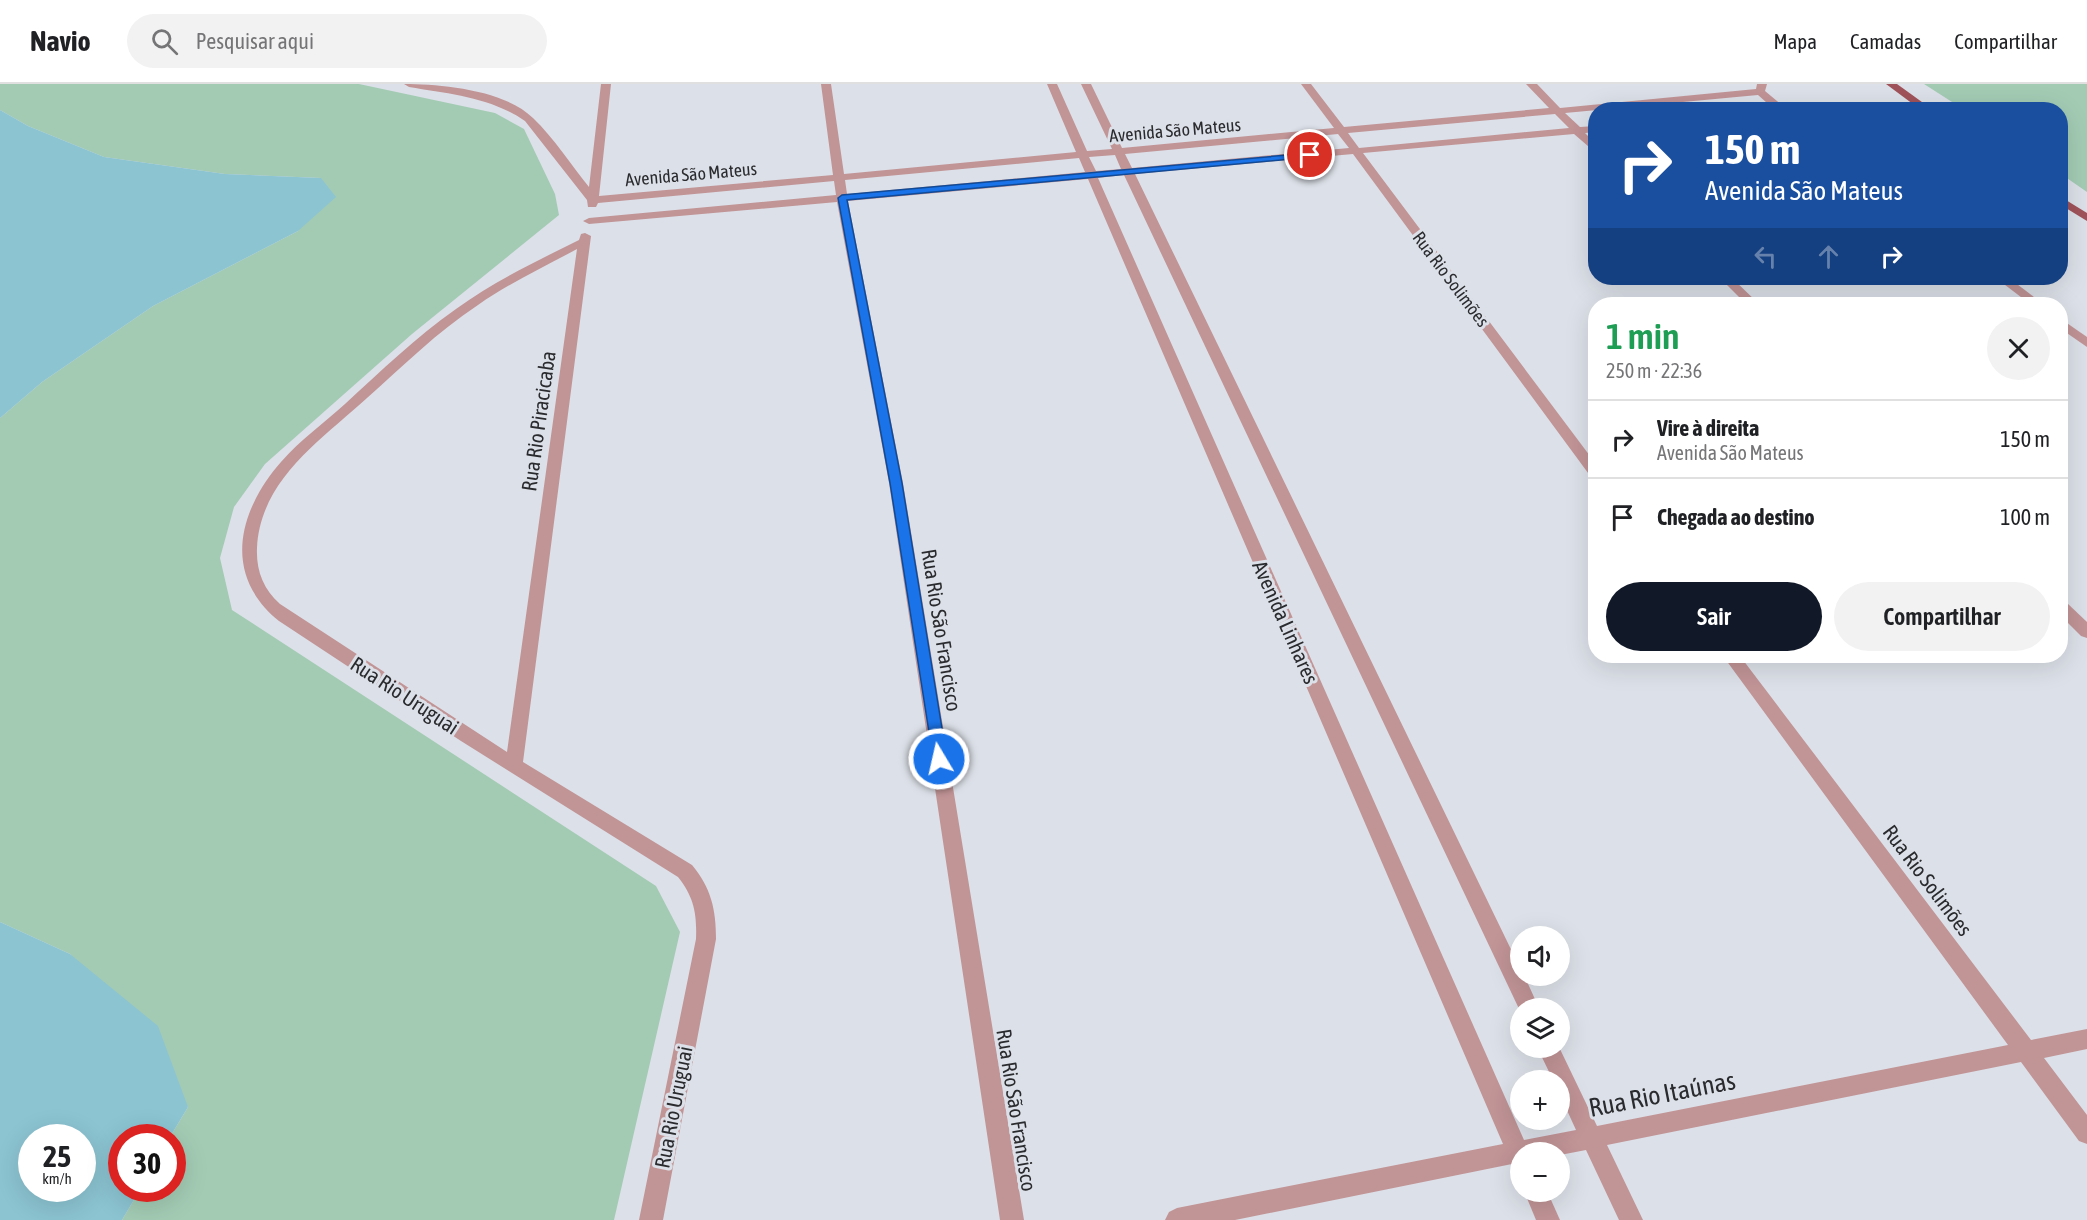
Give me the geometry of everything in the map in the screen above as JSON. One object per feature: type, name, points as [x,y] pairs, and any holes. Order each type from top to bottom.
[{"type":"main road","points":[[1891,84],[1917,102]]},
{"type":"main road","points":[[2068,205],[2087,218]]},
{"type":"street","points":[[409,84],[484,98],[518,110],[529,119],[593,200]]},
{"type":"street","name":"Rua Rio Piracicaba","points":[[514,764],[583,243],[593,200],[606,84]]},
{"type":"street","name":"Rua Rio São Francisco","points":[[826,84],[842,198],[896,483],[1012,1220]]},
{"type":"street","name":"Avenida Linhares","points":[[1052,84],[1513,1142]]},
{"type":"street","points":[[1086,84],[1524,998]]},
{"type":"street","name":"Rua Rio Solimões","points":[[1306,84],[1588,463]]},
{"type":"street","points":[[1531,84],[1588,142]]},
{"type":"street","points":[[1761,88],[1770,102]]},
{"type":"street","name":"Avenida São Mateus","points":[[1637,102],[1761,88]]},
{"type":"street","name":"Avenida São Mateus","points":[[593,200],[1588,108]]},
{"type":"street","name":"Avenida São Mateus","points":[[589,221],[1588,130]]},
{"type":"street","name":"Rua Rio Uruguai","points":[[583,243],[510,279],[474,302],[418,344],[293,459],[274,481],[258,508],[249,543],[250,570],[262,596],[289,619],[396,691],[685,871],[700,888],[707,911],[706,939],[651,1220]]},
{"type":"street","points":[[1733,285],[1746,297]]},
{"type":"street","points":[[2011,285],[2028,297]]},
{"type":"street","points":[[2068,328],[2087,343]]},
{"type":"street","points":[[2068,614],[2087,632]]},
{"type":"street","name":"Rua Rio Solimões","points":[[1736,663],[2087,1133]]},
{"type":"street","name":"Rua Rio Itaúnas","points":[[1570,1143],[2087,1039]]},
{"type":"street","points":[[1553,1058],[1631,1220]]},
{"type":"street","name":"Rua Rio Itaúnas","points":[[1177,1220],[1510,1157]]},
{"type":"street","points":[[1540,1202],[1548,1220]]},
{"type":"green space","points":[[0,84],[359,84],[495,113],[524,129],[555,194],[559,215],[412,334],[265,464],[234,507],[220,558],[232,610],[656,886],[680,932],[614,1220],[122,1220],[133,1202],[186,1202],[186,1124],[178,1124],[188,1107],[70,954],[0,922],[0,418],[42,382],[153,306],[298,231],[321,178],[225,174],[104,157],[28,126],[0,110]]},
{"type":"green space","points":[[1924,84],[2087,84],[2087,192],[2068,179],[2068,102],[1952,102]]},
{"type":"water","points":[[0,110],[28,126],[104,157],[225,174],[321,178],[336,197],[298,231],[153,306],[42,382],[0,418]]},
{"type":"water","points":[[0,922],[70,954],[158,1026],[188,1107],[178,1124],[108,1124],[108,1202],[133,1202],[122,1220],[0,1220]]},
{"type":"route","points":[[939,759],[896,483],[842,198],[1310,155]]}]
